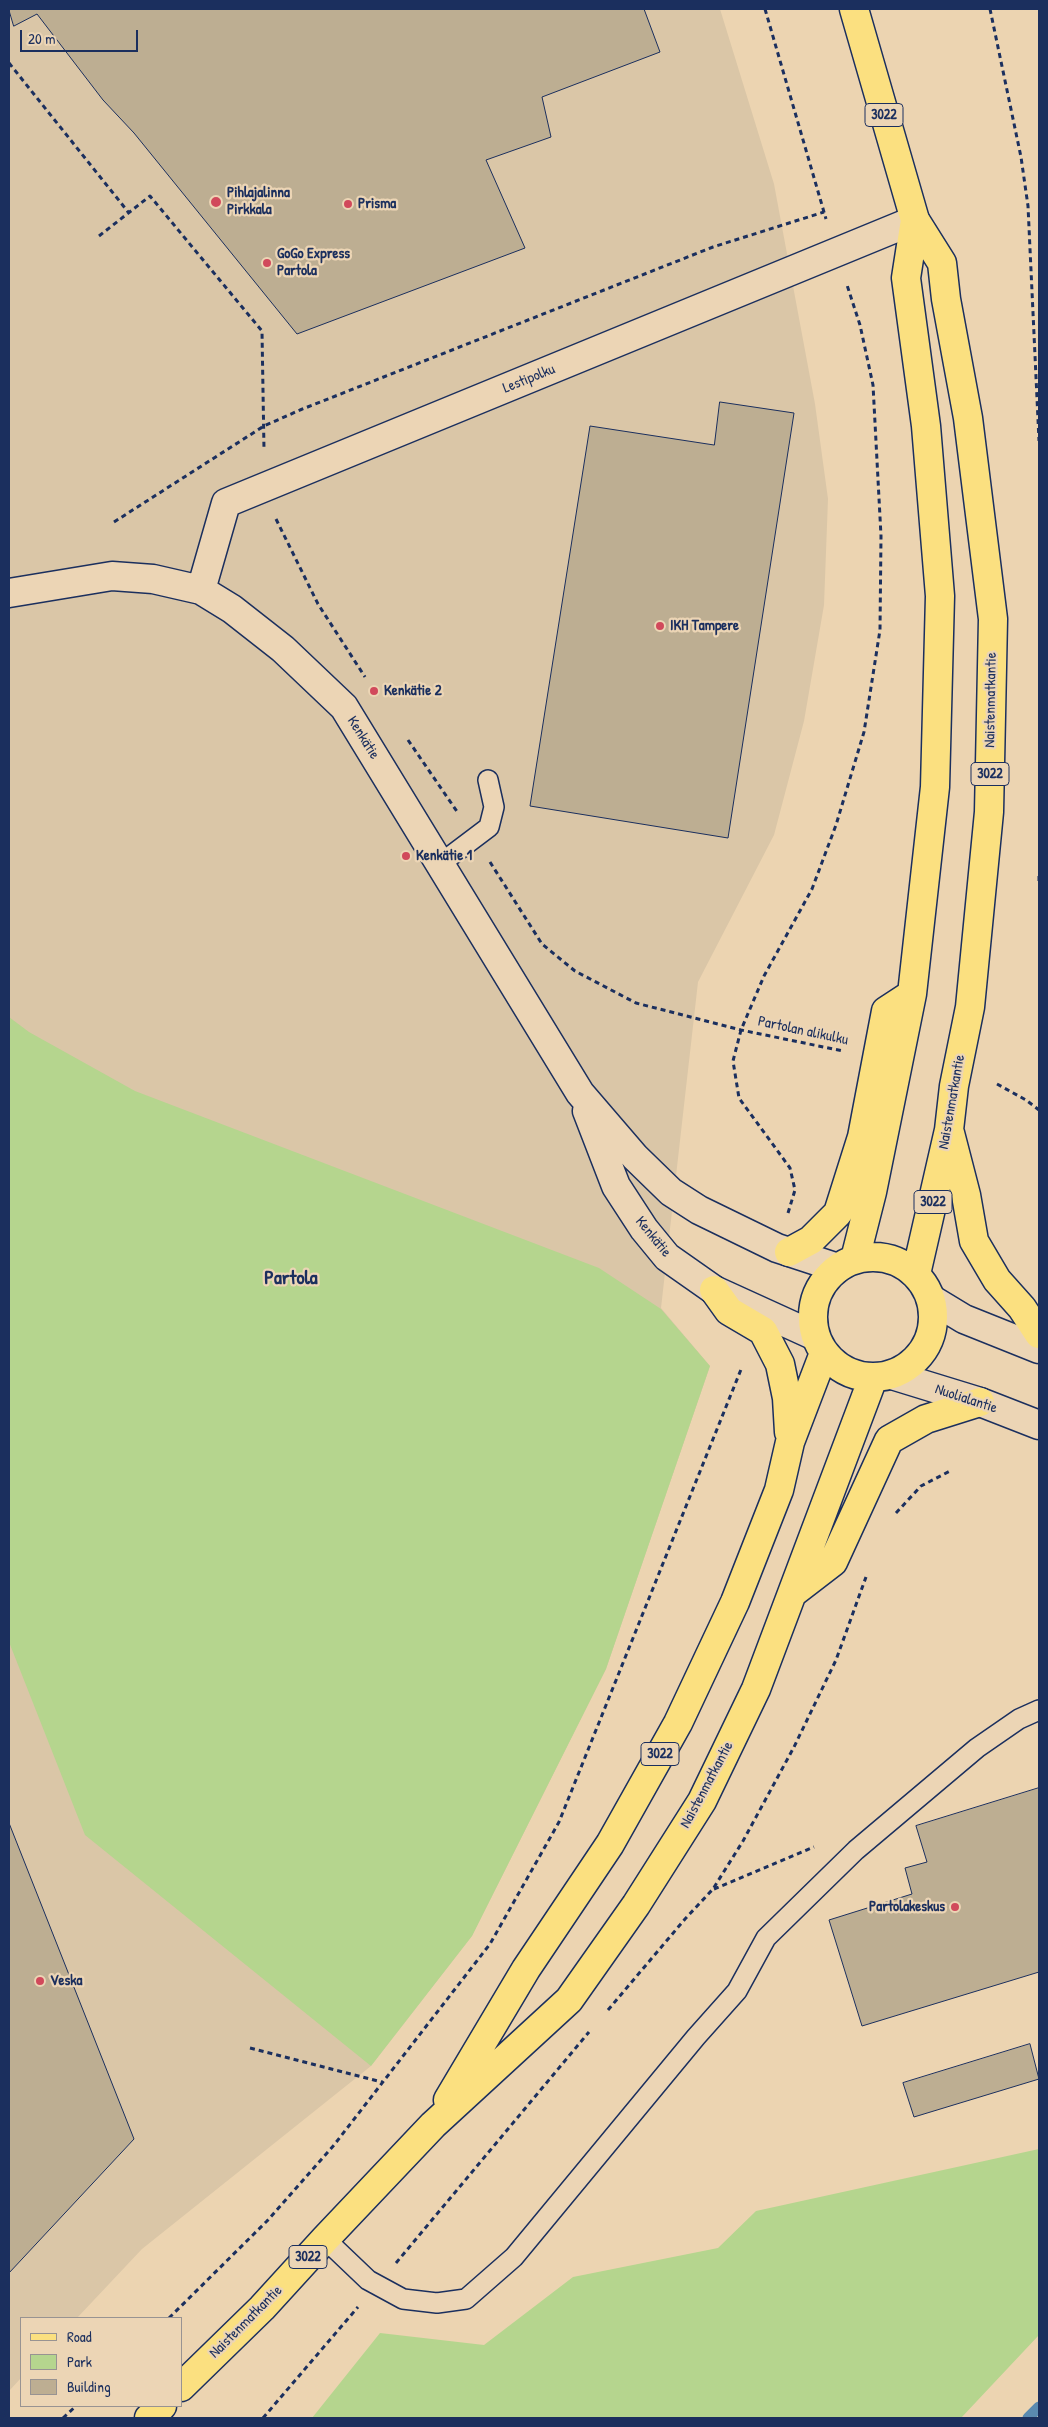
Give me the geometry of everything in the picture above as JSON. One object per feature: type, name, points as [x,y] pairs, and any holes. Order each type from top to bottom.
[{"type":"main road","name":"Naistenmatkantie","points":[[854,9],[915,220],[942,263],[946,299],[969,428],[993,620],[989,812],[970,1007],[954,1086],[950,1130],[916,1274]]},
{"type":"main road","name":"Naistenmatkantie","points":[[846,1264],[872,1192],[912,994],[935,787],[940,596],[926,426],[906,278],[915,220]]},
{"type":"main road","points":[[783,1250],[811,1240],[838,1213],[862,1137],[886,1011],[912,994]]},
{"type":"main road","points":[[950,1130],[966,1196],[974,1241],[997,1280],[1022,1308],[1039,1334]]},
{"type":"main road","points":[[874,1257],[892,1260],[916,1274],[931,1299],[934,1318],[930,1337],[922,1354],[908,1367],[882,1377],[854,1375],[837,1366],[819,1344],[813,1317],[816,1298],[824,1281],[846,1264],[874,1257]]},
{"type":"main road","points":[[714,1290],[729,1311],[763,1331],[780,1364],[787,1398],[790,1442]]},
{"type":"main road","name":"Naistenmatkantie","points":[[433,2125],[526,1969],[610,1844],[678,1723],[735,1602],[779,1490],[790,1442],[819,1344]]},
{"type":"main road","name":"Naistenmatkantie","points":[[182,2386],[262,2308],[325,2238],[433,2125],[569,2000],[636,1905],[702,1800],[756,1689],[794,1592],[856,1418],[882,1377]]},
{"type":"main road","points":[[794,1592],[833,1562],[889,1440],[926,1418],[980,1402]]},
{"type":"main road","points":[[149,2418],[161,2407]]},
{"type":"street","name":"Lestipolku","points":[[201,590],[226,503],[915,220]]},
{"type":"street","name":"Kenkätie","points":[[9,593],[112,576],[153,579],[201,590],[232,609],[284,649],[344,707],[580,1093],[635,1157],[671,1192],[699,1210],[783,1250],[846,1264]]},
{"type":"street","name":"Kenkätie","points":[[580,1093],[616,1186],[644,1229],[667,1257],[714,1290],[819,1344]]},
{"type":"street","points":[[931,1299],[964,1319],[1039,1349]]},
{"type":"street","name":"Nuolialantie","points":[[882,1377],[980,1402],[1039,1425]]},
{"type":"lane","points":[[440,864],[489,827],[494,807],[488,780]]},
{"type":"lane","points":[[325,2238],[368,2280],[403,2299],[437,2303],[466,2299],[514,2257],[696,2037],[737,1991],[766,1938],[856,1850],[977,1748],[1019,1718],[1039,1710]]},
{"type":"path","points":[[765,9],[824,212],[860,325],[873,385],[881,536],[880,630],[864,732],[836,825],[812,889],[764,976],[741,1030],[733,1061],[739,1098],[790,1168],[795,1190],[783,1250]]},
{"type":"path","points":[[990,9],[1021,157],[1028,206],[1039,442]]},
{"type":"path","points":[[9,63],[129,213]]},
{"type":"path","points":[[99,236],[150,196],[262,331],[264,487],[280,528],[318,604],[369,683]]},
{"type":"path","points":[[114,522],[264,426],[713,247],[824,212]]},
{"type":"path","name":"Partolan alikulku","points":[[402,732],[475,838],[542,944],[575,971],[636,1003],[741,1030],[850,1053]]},
{"type":"path","points":[[1039,876],[1039,881]]},
{"type":"path","points":[[997,1084],[1026,1100],[1039,1110]]},
{"type":"path","points":[[169,2317],[267,2221],[334,2145],[490,1944],[559,1822],[743,1364],[754,1325]]},
{"type":"path","points":[[713,1890],[822,1844]]},
{"type":"path","points":[[250,2048],[382,2082]]},
{"type":"path","points":[[63,2418],[75,2407]]},
{"type":"shaded area","points":[[9,9],[720,9],[774,184],[815,404],[828,499],[824,605],[804,721],[774,835],[698,982],[661,1308],[710,1366],[606,1669],[472,1936],[371,2066],[142,2249],[78,2317],[20,2317],[20,2379],[9,2391]]},
{"type":"green space","points":[[9,1017],[29,1032],[135,1091],[599,1268],[661,1309],[710,1366],[606,1669],[472,1936],[371,2066],[85,1835],[9,1642]]},
{"type":"green space","points":[[1039,2149],[1039,2335],[961,2418],[312,2418],[380,2333],[484,2345],[573,2277],[718,2248],[756,2211]]},
{"type":"building","name":"Prisma","points":[[9,9],[644,9],[660,52],[542,97],[551,137],[486,160],[525,248],[297,334],[134,133],[103,100],[37,14],[14,26]]},
{"type":"building","name":"IKH Tampere","points":[[720,402],[794,413],[728,838],[530,806],[590,426],[714,445]]},
{"type":"building","name":"Partolakeskus","points":[[1039,1788],[1039,1972],[862,2026],[829,1920],[912,1894],[905,1868],[927,1862],[916,1826]]},
{"type":"building","name":"Veska","points":[[9,1823],[134,2139],[9,2273]]},
{"type":"building","points":[[1030,2044],[1039,2079],[914,2117],[903,2083]]},
{"type":"waterway","points":[[1028,2418],[1039,2407]]},
{"type":"place","name":"Pihlajalinna Pirkkala","points":[[216,202]]},
{"type":"place","name":"Prisma","points":[[348,204]]},
{"type":"place","name":"GoGo Express Partola","points":[[267,263]]},
{"type":"place","name":"IKH Tampere","points":[[660,626]]},
{"type":"place","name":"Kenkätie 2","points":[[374,691]]},
{"type":"place","name":"Kenkätie 1","points":[[406,856]]},
{"type":"place","name":"Partolakeskus","points":[[955,1907]]},
{"type":"place","name":"Veska","points":[[40,1981]]},
{"type":"district","name":"Partola","points":[[291,1279]]}]
